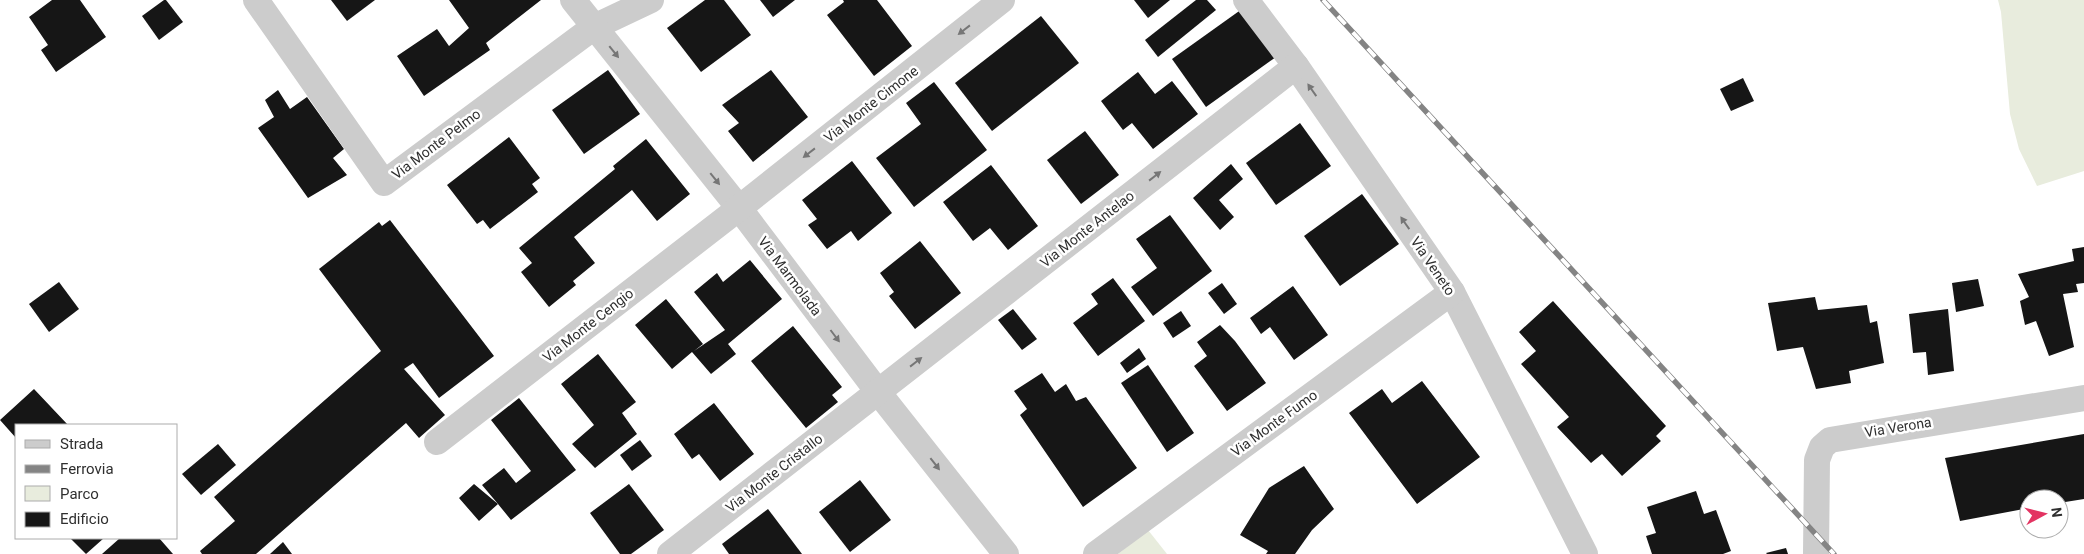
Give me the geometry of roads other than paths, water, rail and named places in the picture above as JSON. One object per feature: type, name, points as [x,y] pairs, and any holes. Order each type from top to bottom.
[{"type":"street","name":"Via Monte Pelmo","points":[[256,0],[384,183],[594,26]]},
{"type":"street","name":"Via Marmolada","points":[[573,0],[739,208],[878,392],[1006,554]]},
{"type":"street","points":[[594,26],[651,0]]},
{"type":"street","name":"Via Monte Cimone","points":[[739,208],[1002,0]]},
{"type":"street","name":"Via Veneto","points":[[1246,0],[1296,66],[1452,292],[1585,554]]},
{"type":"street","name":"Via Monte Antelao","points":[[878,392],[1296,66]]},
{"type":"street","name":"Via Monte Cengio","points":[[436,442],[739,208]]},
{"type":"street","name":"Via Monte Fumo","points":[[1096,554],[1452,292]]},
{"type":"street","name":"Via Monte Cristallo","points":[[670,554],[878,392]]},
{"type":"street","name":"Via Verona","points":[[1816,554],[1817,460],[1820,450],[1830,440],[2084,398]]},
{"type":"railway","points":[[1323,0],[1834,554]]}]
